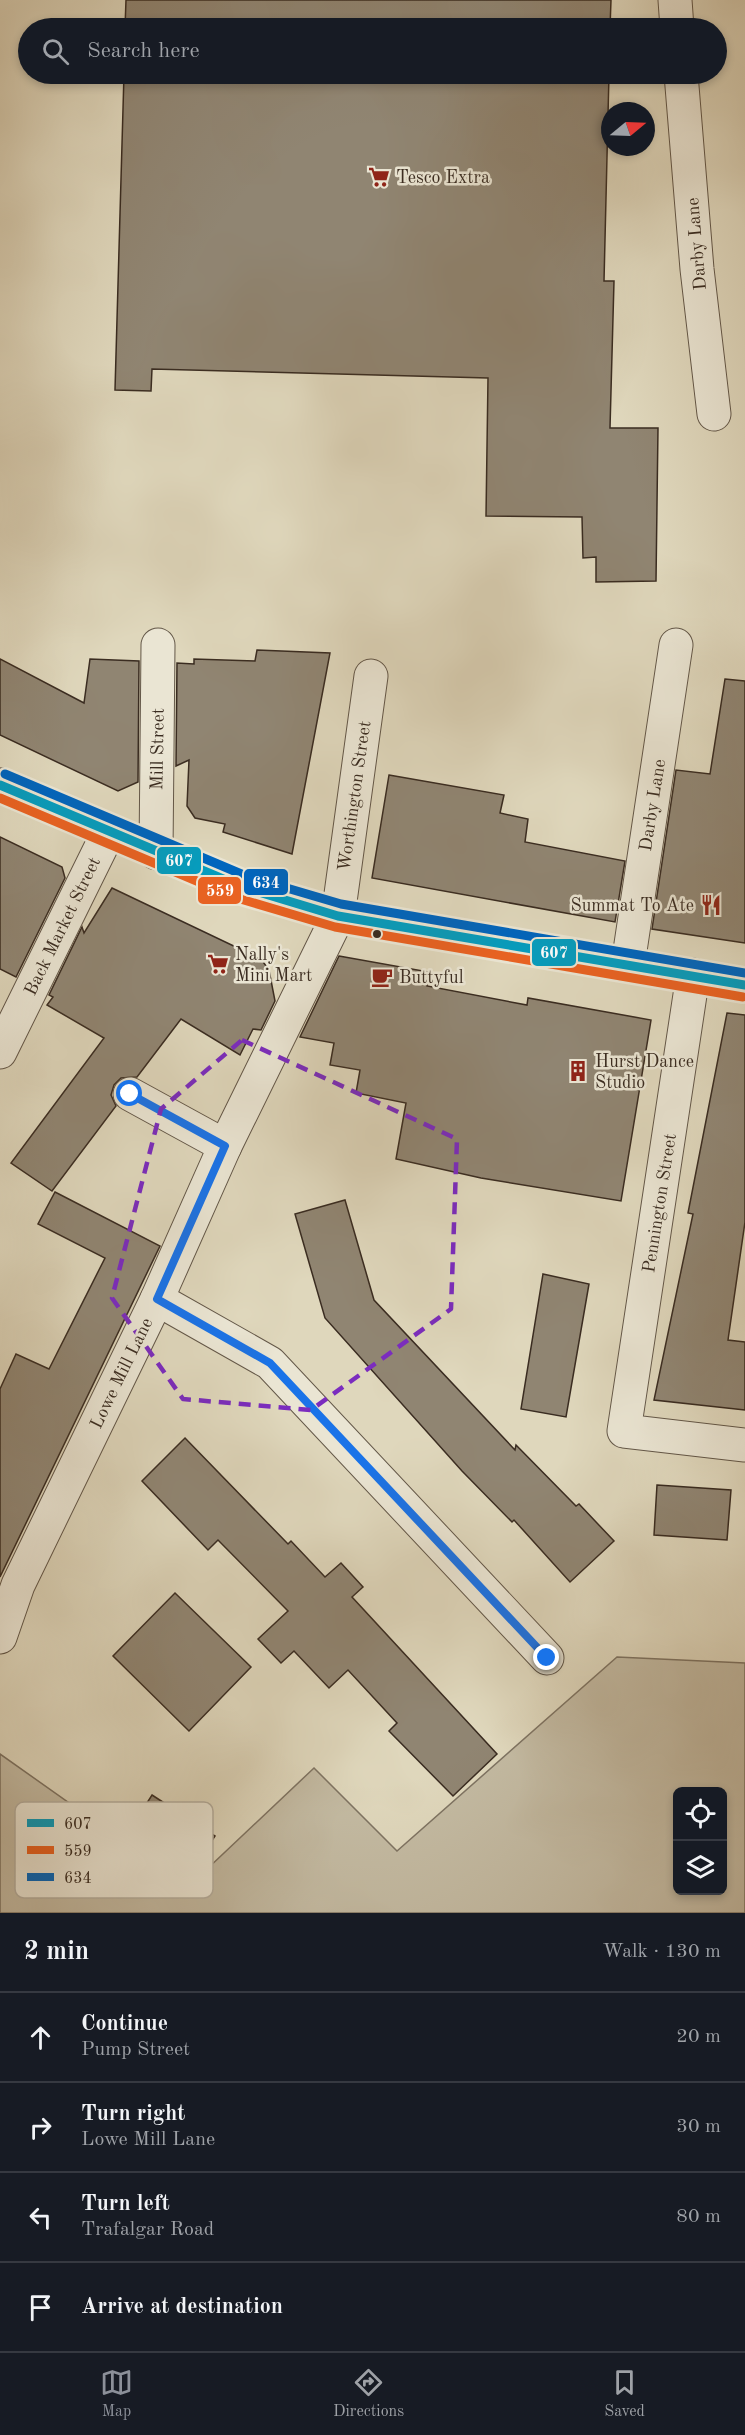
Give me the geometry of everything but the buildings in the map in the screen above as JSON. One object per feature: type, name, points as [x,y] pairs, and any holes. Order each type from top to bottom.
[{"type":"highway","points":[[0,785],[108,833],[242,887],[338,916],[693,975],[745,986]]},
{"type":"street","points":[[675,0],[677,18]]},
{"type":"street","name":"Darby Lane","points":[[682,84],[697,269],[714,414]]},
{"type":"street","name":"Mill Street","points":[[156,853],[158,645]]},
{"type":"street","name":"Darby Lane","points":[[628,964],[676,645]]},
{"type":"street","name":"Worthington Street","points":[[338,916],[371,676]]},
{"type":"street","name":"Back Market Street","points":[[0,1052],[108,833]]},
{"type":"street","name":"Lowe Mill Lane","points":[[0,1637],[18,1585],[157,1299],[225,1146],[338,916]]},
{"type":"street","name":"Pennington Street","points":[[693,975],[624,1431],[745,1444]]},
{"type":"street","points":[[130,1094],[225,1146]]},
{"type":"street","points":[[157,1299],[270,1363],[547,1658]]},
{"type":"highlighted area","points":[[242,1040],[457,1139],[451,1309],[311,1410],[183,1399],[112,1298],[161,1109]]},
{"type":"shaded area","points":[[617,1657],[745,1663],[745,1913],[0,1913],[0,1754],[68,1802],[15,1802],[15,1898],[213,1898],[213,1863],[314,1768],[397,1851]]},
{"type":"transit line","name":"634","points":[[5,774],[246,876],[341,904],[745,973]]},
{"type":"transit line","name":"607","points":[[0,785],[242,887],[338,916],[745,985]]},
{"type":"transit line","name":"559","points":[[0,798],[237,898],[335,927],[743,997]]},
{"type":"place","name":"Tesco Extra","points":[[379,177]]},
{"type":"place","name":"Summat To Ate","points":[[711,905]]},
{"type":"place","name":"Nally's Mini Mart","points":[[218,964]]},
{"type":"place","name":"Buttyful","points":[[382,977]]},
{"type":"place","name":"Hurst Dance Studio","points":[[578,1071]]},
{"type":"route","points":[[130,1094],[225,1146],[157,1299],[270,1363],[547,1658]]}]
